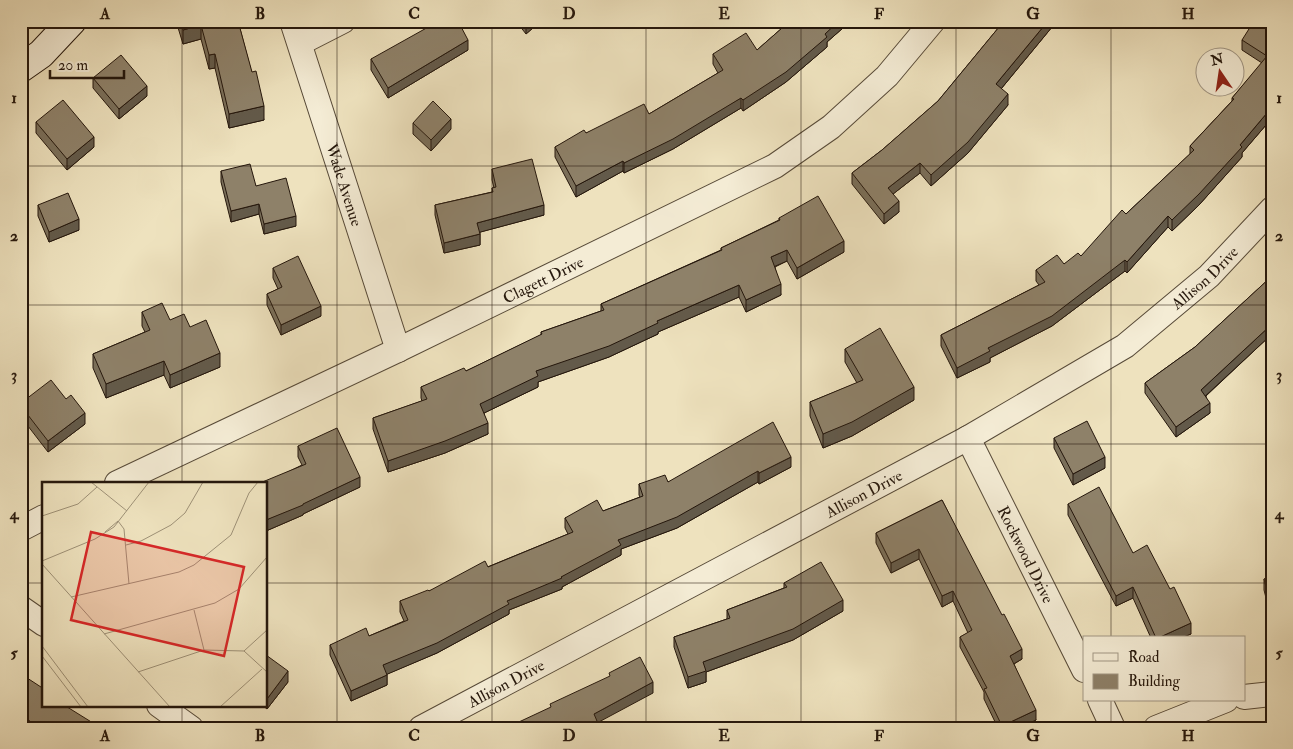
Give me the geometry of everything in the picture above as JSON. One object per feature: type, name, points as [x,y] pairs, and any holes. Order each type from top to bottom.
[{"type":"street","points":[[21,68],[42,54],[72,21]]},
{"type":"street","points":[[296,32],[342,21]]},
{"type":"street","name":"Clagett Drive","points":[[119,482],[398,350],[775,166],[831,128],[886,76],[933,21]]},
{"type":"street","name":"Wade Avenue","points":[[296,32],[398,350]]},
{"type":"street","name":"Allison Drive","points":[[421,728],[968,438],[1124,346],[1209,276],[1272,209]]},
{"type":"street","name":"Rockwood Drive","points":[[968,438],[1083,668]]},
{"type":"street","points":[[21,529],[42,518]]},
{"type":"street","points":[[21,608],[42,623]]},
{"type":"street","points":[[1246,697],[1272,694]]},
{"type":"street","points":[[1101,702],[1114,728]]},
{"type":"street","points":[[1156,728],[1221,702]]},
{"type":"street","points":[[160,706],[191,728]]},
{"type":"building","points":[[180,21],[238,21],[252,72],[256,71],[264,106],[229,114],[215,54],[209,55],[201,25],[183,30]]},
{"type":"building","points":[[439,21],[458,21],[468,40],[388,88],[371,59]]},
{"type":"building","points":[[790,21],[839,21],[825,34],[827,37],[786,72],[743,100],[741,98],[673,139],[624,163],[623,161],[576,186],[555,147],[584,130],[586,133],[644,104],[649,114],[723,70],[713,54],[746,33],[757,50]]},
{"type":"building","points":[[1004,21],[1048,21],[996,84],[1008,94],[968,142],[931,175],[920,163],[888,188],[899,201],[884,214],[852,173],[882,150],[938,101]]},
{"type":"building","points":[[1254,21],[1272,21],[1272,107],[1240,145],[1242,147],[1172,220],[1168,216],[1127,262],[1125,260],[1052,316],[988,348],[990,351],[957,368],[941,335],[1045,282],[1036,270],[1057,255],[1064,264],[1078,253],[1081,256],[1122,210],[1126,214],[1194,150],[1190,146],[1234,99],[1232,98],[1246,98],[1246,81],[1267,56],[1242,40]]},
{"type":"building","points":[[121,55],[147,86],[119,109],[93,78]]},
{"type":"building","points":[[63,100],[94,137],[67,159],[36,122]]},
{"type":"building","points":[[433,101],[451,119],[431,140],[413,123]]},
{"type":"building","points":[[532,159],[544,205],[477,223],[480,234],[444,243],[435,205],[493,192],[492,188],[496,187],[492,169]]},
{"type":"building","points":[[250,164],[256,186],[286,178],[296,216],[264,224],[259,204],[231,211],[221,171]]},
{"type":"building","points":[[68,193],[79,219],[49,232],[38,205]]},
{"type":"building","points":[[818,196],[844,241],[797,268],[787,250],[771,257],[781,284],[746,300],[739,285],[657,321],[658,323],[609,346],[536,371],[538,376],[480,404],[488,423],[445,441],[388,461],[373,418],[427,399],[421,387],[464,368],[466,371],[542,334],[541,332],[604,310],[601,304],[722,250],[721,248],[780,220],[779,218]]},
{"type":"building","points":[[298,256],[321,306],[281,325],[267,294],[282,287],[273,268]]},
{"type":"building","points":[[1272,276],[1272,324],[1201,390],[1210,403],[1176,427],[1145,383],[1195,347]]},
{"type":"building","points":[[162,303],[170,320],[184,314],[190,327],[206,320],[220,353],[170,375],[164,361],[106,384],[93,354],[150,330],[142,312]]},
{"type":"building","points":[[880,328],[914,387],[852,422],[823,434],[810,402],[863,380],[845,349]]},
{"type":"building","points":[[51,380],[66,399],[71,395],[85,413],[48,441],[21,406],[21,403]]},
{"type":"building","points":[[1087,421],[1105,457],[1073,474],[1054,438]]},
{"type":"building","points":[[773,422],[791,457],[759,473],[758,471],[677,517],[618,540],[621,545],[562,578],[507,601],[509,604],[437,643],[383,665],[387,675],[351,691],[330,645],[366,628],[369,636],[408,620],[400,601],[429,591],[485,561],[488,567],[573,532],[565,518],[597,500],[603,511],[643,496],[639,484],[665,475],[668,482]]},
{"type":"building","points":[[337,428],[360,477],[303,505],[268,519],[268,482],[262,482],[306,464],[298,446]]},
{"type":"building","points":[[1099,487],[1133,553],[1147,545],[1170,589],[1174,587],[1191,623],[1162,636],[1155,636],[1133,587],[1116,596],[1068,504]]},
{"type":"building","points":[[942,500],[1002,615],[1004,614],[1022,649],[1010,656],[1036,710],[1002,726],[984,689],[987,688],[960,637],[972,630],[953,591],[942,596],[919,549],[891,563],[876,533]]},
{"type":"building","points":[[821,562],[843,600],[793,629],[703,662],[706,671],[688,677],[674,637],[730,618],[727,610],[787,587],[784,583]]},
{"type":"building","points":[[1272,577],[1272,612],[1264,579]]},
{"type":"building","points":[[268,656],[288,671],[268,698]]},
{"type":"building","points":[[640,657],[653,682],[594,714],[597,721],[582,728],[506,728],[551,707],[550,704],[610,676],[609,673]]},
{"type":"building","points":[[21,674],[42,688],[42,706],[66,706],[101,728],[40,728],[21,715]]}]
